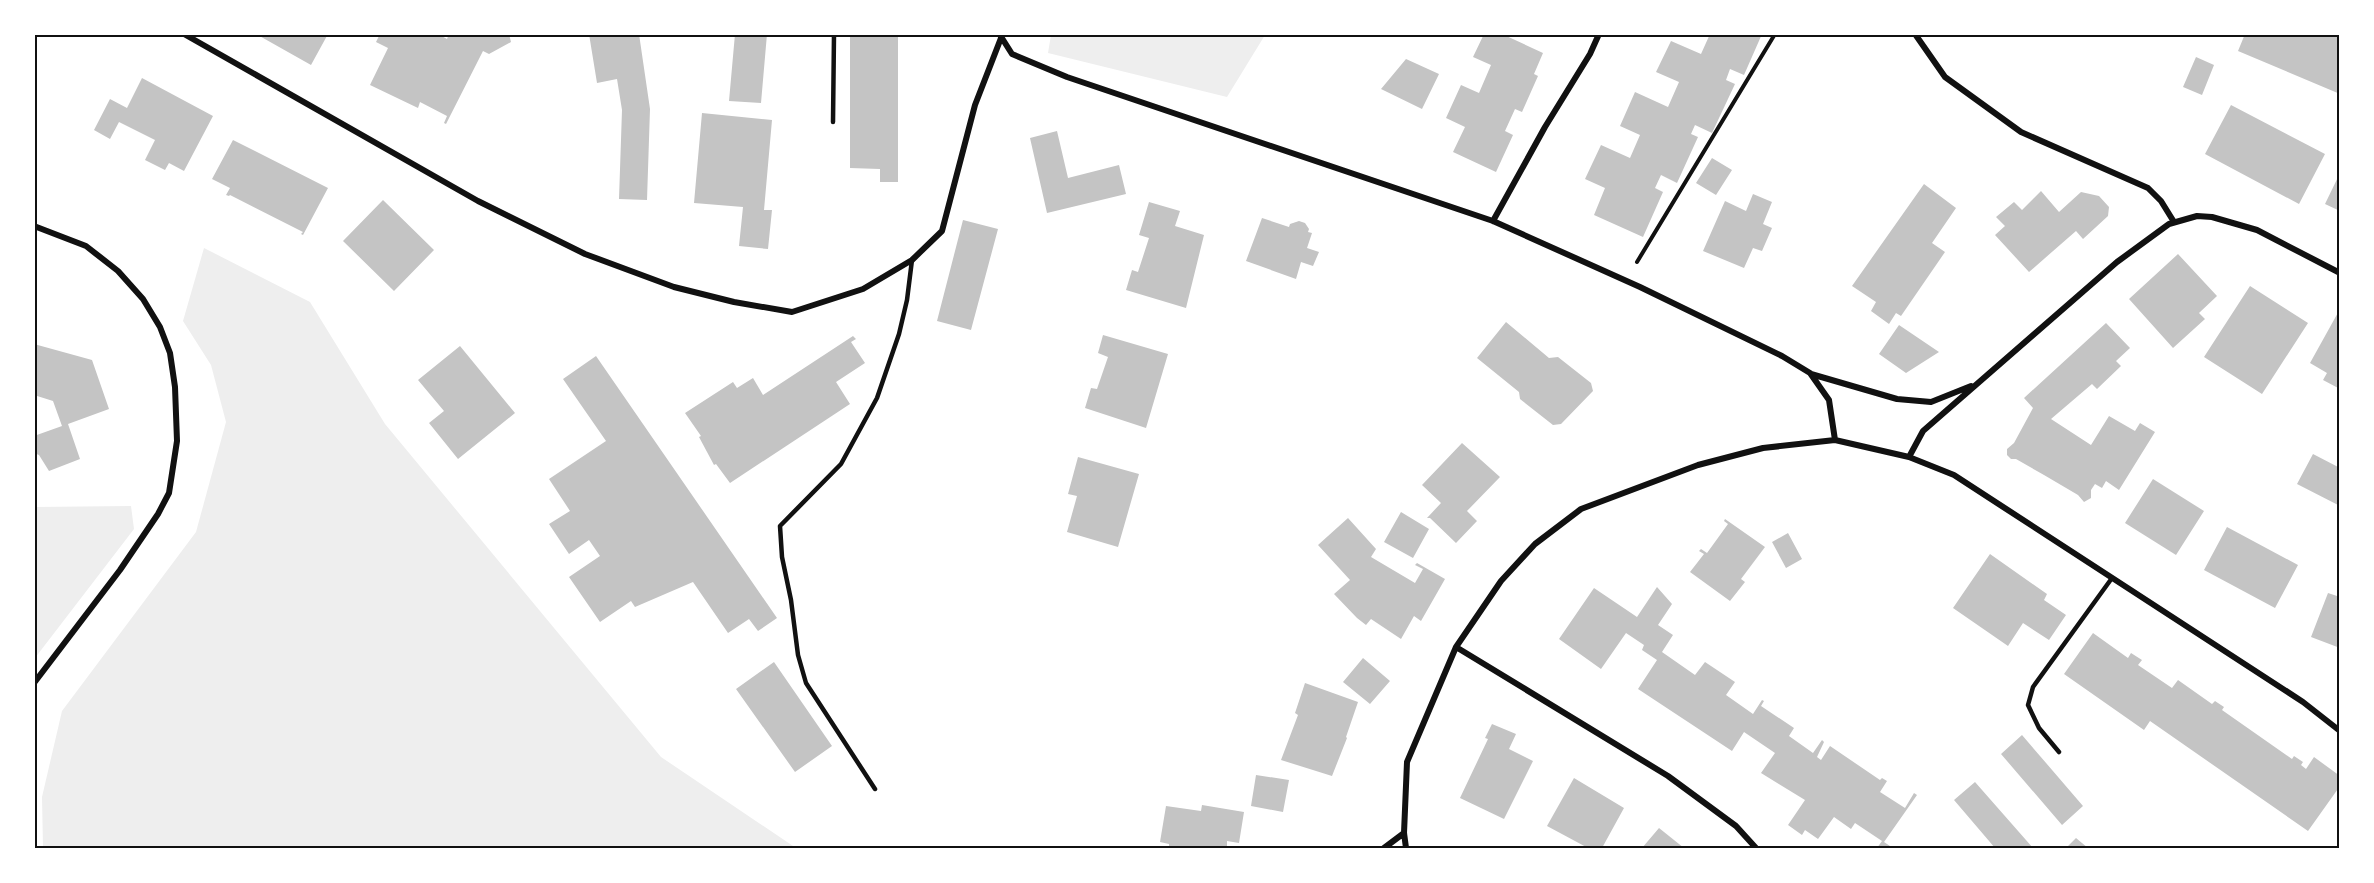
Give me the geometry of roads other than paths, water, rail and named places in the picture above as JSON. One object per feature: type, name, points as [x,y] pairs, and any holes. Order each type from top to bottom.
[{"type":"street","points":[[184,34],[478,201],[585,254],[674,287],[734,302],[792,312],[863,289],[912,261],[942,231],[975,105],[1000,36]]},
{"type":"street","points":[[1493,221],[1545,127],[1590,54],[1599,34]]},
{"type":"street","points":[[1915,34],[1945,78],[2021,132],[2148,188],[2161,201],[2174,222]]},
{"type":"street","points":[[1000,36],[1012,54],[1067,77],[1493,221],[1626,281],[1782,356],[1810,373],[1897,399],[1931,402],[1977,384]]},
{"type":"street","points":[[1909,457],[1923,431],[2117,262],[2174,222],[2197,216],[2257,230],[2340,273]]},
{"type":"street","points":[[34,226],[86,246],[118,271],[143,299],[160,327],[170,353],[175,387],[177,441],[169,494],[158,514],[120,570],[34,683]]},
{"type":"street","points":[[1810,373],[1829,400],[1835,440]]},
{"type":"street","points":[[1407,849],[1404,833],[1407,762],[1456,647],[1501,581],[1535,544],[1581,509],[1698,465],[1763,448],[1835,440],[1909,457],[1954,475],[2303,702],[2340,731]]},
{"type":"street","points":[[1456,647],[1668,776],[1736,826],[1756,849]]},
{"type":"street","points":[[1384,849],[1404,833]]},
{"type":"lane","points":[[833,122],[834,34]]},
{"type":"lane","points":[[875,789],[806,683],[798,655],[791,600],[782,556],[780,526],[841,464],[877,398],[899,334],[907,300],[912,261]]},
{"type":"lane","points":[[2059,752],[2039,728],[2028,705],[2030,696],[2033,687],[2112,578]]}]
